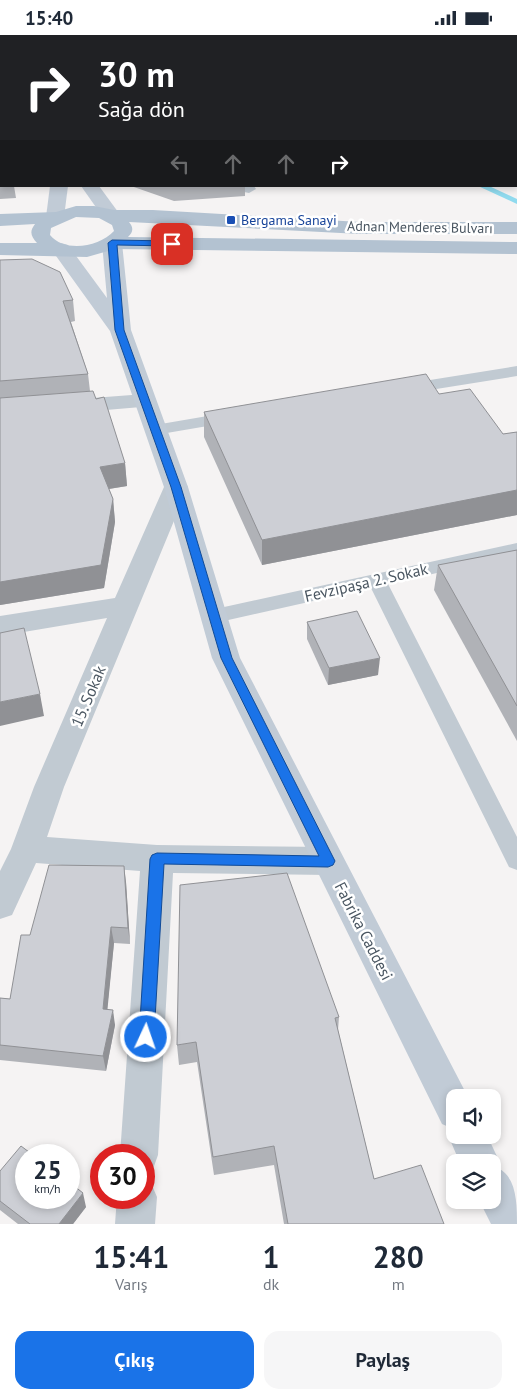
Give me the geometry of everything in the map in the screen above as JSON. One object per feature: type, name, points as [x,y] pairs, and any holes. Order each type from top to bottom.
[{"type":"main road","name":"Adnan Menderes Bulvarı","points":[[55,217],[82,211],[93,211],[112,216],[182,217],[360,227],[517,228]]},
{"type":"main road","points":[[112,216],[123,226],[123,231],[112,243]]},
{"type":"main road","points":[[0,220],[55,217]]},
{"type":"main road","points":[[55,217],[42,228],[40,234],[44,240],[61,249]]},
{"type":"main road","name":"Adnan Menderes Bulvarı","points":[[61,249],[89,250],[112,243],[517,248]]},
{"type":"main road","points":[[0,249],[61,249]]},
{"type":"street","points":[[55,217],[59,187]]},
{"type":"street","points":[[91,187],[112,216]]},
{"type":"street","points":[[112,243],[120,330]]},
{"type":"street","points":[[61,249],[120,330]]},
{"type":"street","name":"Fabrika Caddesi","points":[[120,330],[176,487],[226,658],[446,1093]]},
{"type":"street","points":[[0,412],[145,401]]},
{"type":"street","name":"15. Sokak","points":[[0,905],[27,849],[49,787],[176,487]]},
{"type":"street","points":[[0,626],[126,606]]},
{"type":"street","points":[[27,849],[157,859],[328,861]]},
{"type":"street","points":[[140,1144],[157,859]]},
{"type":"street","points":[[501,1203],[512,1224]]},
{"type":"street","points":[[135,1224],[136,1209]]},
{"type":"lane","points":[[390,391],[517,371]]},
{"type":"lane","points":[[155,430],[243,415]]},
{"type":"lane","name":"Fevzipaşa 2. Sokak","points":[[215,616],[517,549]]},
{"type":"lane","points":[[376,579],[516,854]]},
{"type":"building","points":[[32,259],[60,272],[73,300],[63,301],[88,374],[0,381],[0,260]]},
{"type":"building","points":[[426,374],[439,394],[470,389],[503,434],[517,432],[517,490],[262,540],[204,412]]},
{"type":"building","points":[[93,391],[96,399],[104,397],[125,463],[100,467],[113,499],[101,565],[0,582],[0,398]]},
{"type":"building","points":[[517,550],[517,706],[438,565]]},
{"type":"building","points":[[357,611],[380,658],[329,668],[307,622]]},
{"type":"building","points":[[24,628],[40,694],[0,702],[0,633]]},
{"type":"building","points":[[49,865],[124,866],[128,928],[111,927],[103,1009],[113,1010],[103,1056],[0,1045],[0,998],[10,999],[21,935],[30,935]]},
{"type":"building","points":[[287,873],[339,1017],[335,1018],[374,1179],[421,1165],[444,1224],[288,1224],[274,1146],[213,1157],[196,1042],[177,1045],[180,885]]},
{"type":"building","points":[[15,1153],[15,1209],[71,1209],[59,1224],[30,1224],[0,1201],[0,1171]]},
{"type":"waterway","points":[[484,187],[517,202]]},
{"type":"place","name":"Bergama Sanayi","points":[[231,220]]},
{"type":"route","points":[[146,1037],[157,859],[328,861],[226,658],[176,487],[120,330],[112,243],[172,244]]}]
